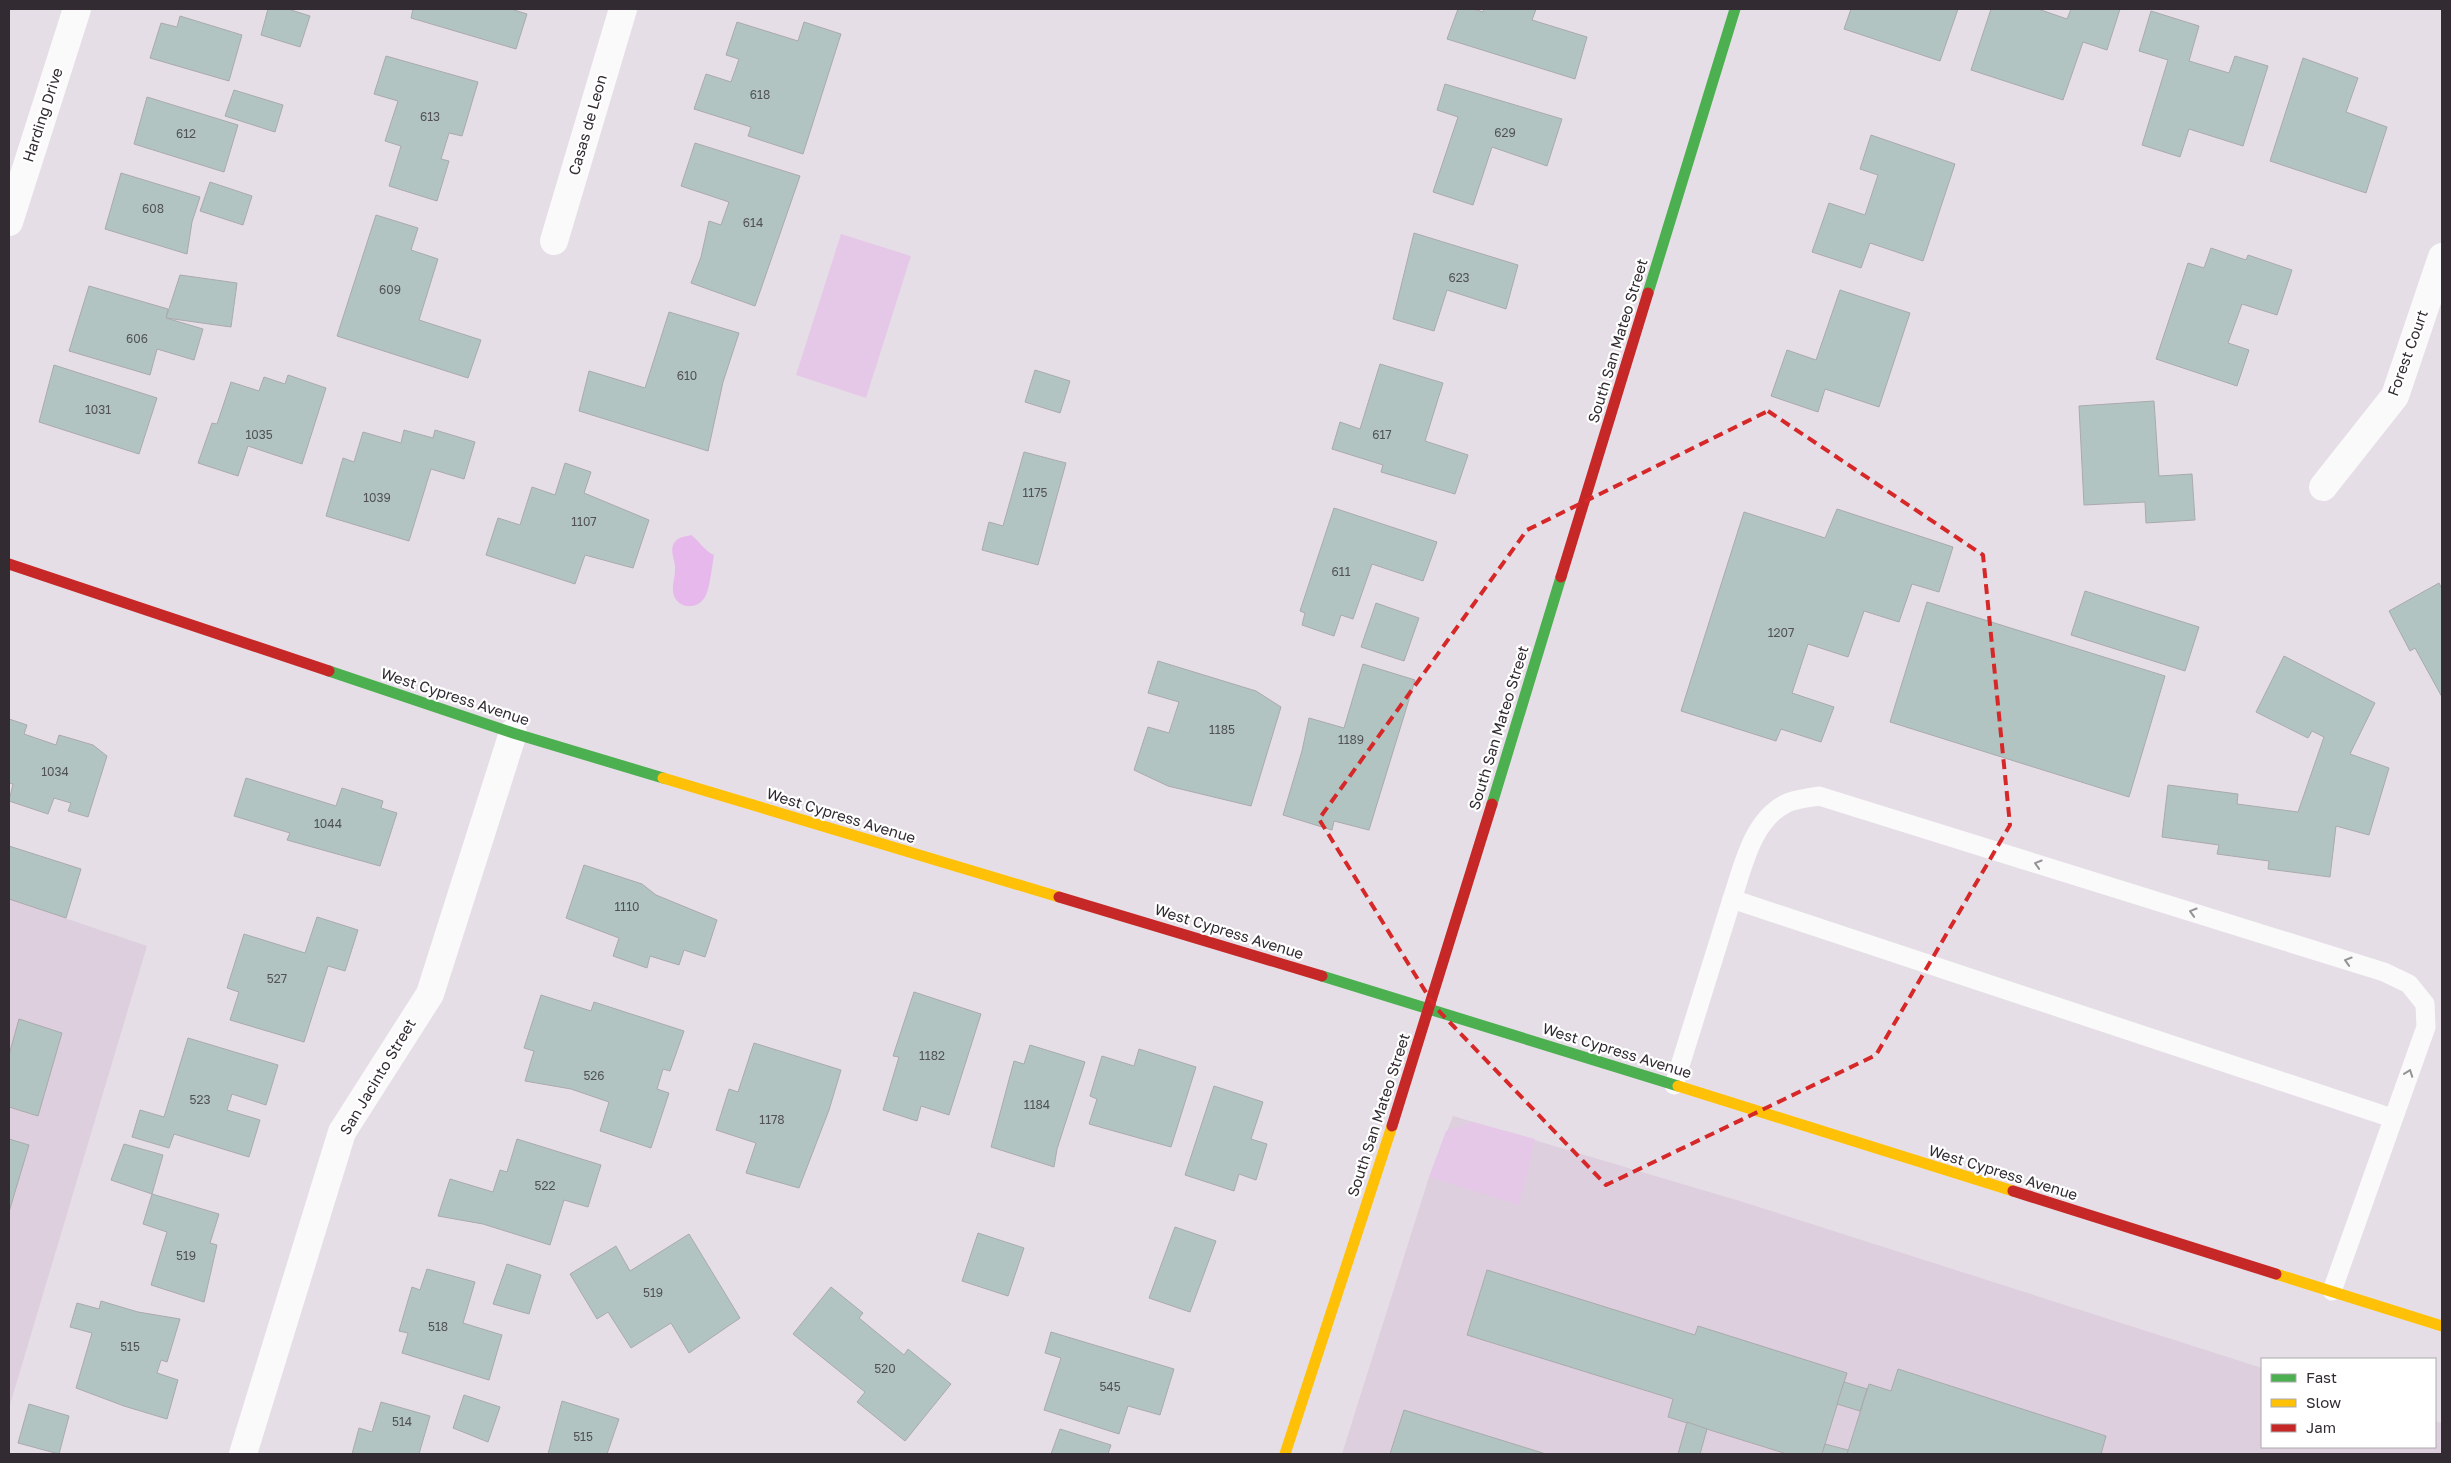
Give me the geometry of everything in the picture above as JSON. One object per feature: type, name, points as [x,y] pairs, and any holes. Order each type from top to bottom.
[{"type":"main road","name":"South San Mateo Street","points":[[1285,1454],[1430,1008],[1735,9]]},
{"type":"main road","name":"West Cypress Avenue","points":[[9,564],[513,732],[1430,1008],[2442,1326]]},
{"type":"street","name":"Harding Drive","points":[[9,222],[77,9]]},
{"type":"street","name":"Casas de Leon","points":[[554,241],[623,9]]},
{"type":"street","name":"Forest Court","points":[[2322,487],[2395,396],[2442,257]]},
{"type":"street","name":"San Jacinto Street","points":[[243,1454],[342,1132],[430,994],[513,732]]},
{"type":"lane","points":[[1674,1085],[1732,899],[1753,840],[1766,820],[1786,804],[1819,796],[2384,972],[2409,984],[2424,1004],[2426,1027],[2392,1118],[2332,1291]]},
{"type":"lane","points":[[1732,899],[2392,1118]]},
{"type":"highlighted area","points":[[1768,411],[1983,555],[2010,825],[1876,1055],[1606,1185],[1435,1007],[1319,819],[1527,530]]},
{"type":"shaded area","points":[[841,234],[911,256],[866,398],[796,375]]},
{"type":"shaded area","points":[[691,535],[707,551],[714,555],[710,583],[705,597],[694,606],[685,606],[677,601],[673,593],[675,567],[672,549],[677,540]]},
{"type":"shaded area","points":[[9,899],[147,946],[9,1408]]},
{"type":"shaded area","points":[[1453,1116],[1743,1202],[2261,1368],[2261,1448],[2436,1448],[2436,1421],[2442,1423],[2442,1454],[1342,1454],[1429,1177]]},
{"type":"shaded area","points":[[1473,1122],[1535,1139],[1519,1205],[1429,1177],[1446,1131]]},
{"type":"building","points":[[268,9],[288,9],[310,16],[300,47],[261,35]]},
{"type":"building","points":[[413,9],[511,9],[527,14],[516,49],[411,18]]},
{"type":"building","points":[[1458,9],[1474,9],[1483,12],[1484,9],[1536,9],[1532,20],[1587,37],[1575,79],[1447,39]]},
{"type":"building","points":[[1851,9],[1958,9],[1940,61],[1844,29]]},
{"type":"building","points":[[1991,9],[2038,9],[2067,19],[2071,9],[2120,9],[2107,50],[2083,42],[2063,100],[1971,70]]},
{"type":"building","points":[[2151,11],[2199,26],[2189,61],[2229,73],[2235,56],[2268,66],[2243,146],[2189,129],[2180,157],[2142,145],[2168,60],[2139,51]]},
{"type":"building","points":[[180,16],[242,35],[229,81],[150,58],[161,23],[177,27]]},
{"type":"building","points":[[737,22],[798,41],[804,22],[841,34],[803,154],[748,136],[751,127],[694,109],[706,74],[731,82],[739,59],[726,55]]},
{"type":"building","points":[[386,56],[478,82],[462,136],[449,133],[441,159],[449,161],[437,201],[389,186],[401,146],[385,141],[398,101],[374,94]]},
{"type":"building","points":[[2303,58],[2358,78],[2346,112],[2387,127],[2366,193],[2270,161]]},
{"type":"building","points":[[1445,84],[1562,119],[1547,166],[1492,147],[1473,205],[1433,192],[1458,117],[1437,110]]},
{"type":"building","points":[[234,90],[283,105],[275,132],[225,116]]},
{"type":"building","points":[[147,97],[238,125],[224,172],[134,144]]},
{"type":"building","points":[[1871,135],[1955,164],[1923,261],[1870,243],[1861,268],[1812,252],[1829,203],[1865,215],[1878,175],[1860,169]]},
{"type":"building","points":[[695,143],[800,176],[755,306],[691,283],[701,257],[709,221],[721,225],[729,202],[681,186]]},
{"type":"building","points":[[121,173],[200,197],[192,222],[187,254],[105,229]]},
{"type":"building","points":[[210,182],[252,196],[243,225],[200,211]]},
{"type":"building","points":[[376,215],[418,228],[411,250],[438,259],[419,320],[481,340],[468,378],[337,336]]},
{"type":"building","points":[[1414,233],[1518,265],[1506,309],[1447,290],[1434,331],[1393,319]]},
{"type":"building","points":[[2211,248],[2246,260],[2248,255],[2292,270],[2277,315],[2242,304],[2228,343],[2249,350],[2237,386],[2156,359],[2188,263],[2204,268]]},
{"type":"building","points":[[180,275],[237,283],[231,327],[166,318]]},
{"type":"building","points":[[89,286],[168,309],[166,318],[203,329],[194,360],[157,349],[150,375],[69,351]]},
{"type":"building","points":[[1840,290],[1910,313],[1879,407],[1825,389],[1818,412],[1771,396],[1787,350],[1816,360]]},
{"type":"building","points":[[669,312],[739,333],[723,382],[708,451],[579,411],[589,371],[645,388]]},
{"type":"building","points":[[1380,364],[1443,383],[1425,441],[1468,455],[1455,494],[1381,472],[1383,465],[1332,449],[1340,422],[1360,429]]},
{"type":"building","points":[[54,365],[157,398],[139,454],[39,422]]},
{"type":"building","points":[[1035,370],[1070,381],[1060,413],[1025,402]]},
{"type":"building","points":[[288,375],[326,388],[302,464],[248,446],[238,476],[198,463],[212,423],[217,424],[231,382],[259,391],[264,377],[285,384]]},
{"type":"building","points":[[2154,401],[2159,476],[2192,474],[2195,520],[2146,523],[2145,502],[2084,505],[2079,406]]},
{"type":"building","points":[[404,430],[433,438],[435,430],[475,442],[464,479],[431,469],[409,541],[326,516],[343,458],[354,462],[363,432],[401,443]]},
{"type":"building","points":[[1024,452],[1066,463],[1038,565],[982,550],[989,522],[1003,526]]},
{"type":"building","points":[[565,463],[591,472],[584,493],[649,520],[633,568],[585,555],[575,584],[486,555],[498,518],[520,525],[532,487],[555,495]]},
{"type":"building","points":[[1334,508],[1437,542],[1423,581],[1372,564],[1353,619],[1341,615],[1334,636],[1302,625],[1305,613],[1300,611]]},
{"type":"building","points":[[1837,509],[1953,547],[1939,592],[1912,584],[1899,622],[1864,611],[1848,657],[1808,644],[1792,693],[1834,707],[1821,742],[1781,729],[1776,741],[1681,711],[1744,512],[1825,538]]},
{"type":"building","points":[[2439,583],[2442,589],[2442,697],[2415,648],[2410,651],[2389,611]]},
{"type":"building","points":[[2085,591],[2199,627],[2185,671],[2071,635]]},
{"type":"building","points":[[1927,602],[2165,676],[2129,797],[1890,722]]},
{"type":"building","points":[[1376,603],[1419,618],[1404,661],[1361,647]]},
{"type":"building","points":[[2284,656],[2375,703],[2350,754],[2389,768],[2369,835],[2336,826],[2330,877],[2268,869],[2269,861],[2217,854],[2219,845],[2162,837],[2168,785],[2238,794],[2237,804],[2298,812],[2324,737],[2312,731],[2308,738],[2256,712]]},
{"type":"building","points":[[1158,661],[1256,691],[1281,707],[1251,806],[1168,786],[1134,770],[1148,727],[1169,733],[1179,702],[1148,693]]},
{"type":"building","points":[[1363,664],[1415,680],[1369,830],[1334,821],[1332,830],[1283,815],[1302,751],[1309,718],[1344,728]]},
{"type":"building","points":[[9,719],[27,725],[24,734],[56,745],[59,735],[93,745],[107,756],[88,817],[68,811],[71,803],[54,798],[48,814],[9,801],[13,784],[9,783]]},
{"type":"building","points":[[246,778],[336,806],[342,788],[383,801],[381,808],[397,813],[380,866],[287,840],[290,833],[234,816]]},
{"type":"building","points":[[9,846],[81,869],[66,918],[9,899]]},
{"type":"building","points":[[584,865],[642,884],[656,895],[717,920],[705,957],[684,950],[679,965],[650,956],[647,968],[613,956],[619,938],[566,918]]},
{"type":"building","points":[[317,917],[358,930],[345,971],[328,966],[304,1042],[230,1020],[239,992],[227,988],[244,934],[305,953]]},
{"type":"building","points":[[914,992],[981,1014],[949,1115],[921,1106],[917,1121],[883,1110],[899,1057],[893,1056]]},
{"type":"building","points":[[541,995],[591,1011],[594,1002],[684,1031],[670,1071],[663,1069],[657,1089],[669,1093],[651,1148],[600,1131],[609,1102],[571,1089],[525,1081],[534,1051],[524,1048]]},
{"type":"building","points":[[19,1019],[62,1033],[38,1116],[9,1107],[9,1055]]},
{"type":"building","points":[[188,1038],[278,1065],[266,1105],[232,1094],[227,1110],[260,1120],[249,1157],[174,1134],[169,1148],[132,1137],[140,1110],[164,1117]]},
{"type":"building","points":[[754,1043],[841,1070],[829,1110],[799,1188],[746,1173],[756,1143],[716,1130],[729,1089],[738,1092]]},
{"type":"building","points":[[1030,1045],[1085,1062],[1057,1149],[1054,1167],[991,1147],[1014,1061],[1024,1064]]},
{"type":"building","points":[[1139,1049],[1196,1067],[1171,1147],[1089,1124],[1097,1099],[1090,1096],[1102,1056],[1134,1066]]},
{"type":"building","points":[[1214,1086],[1263,1102],[1251,1139],[1267,1144],[1256,1180],[1239,1174],[1234,1191],[1185,1175]]},
{"type":"building","points":[[9,1139],[29,1145],[9,1212]]},
{"type":"building","points":[[517,1139],[601,1165],[588,1207],[564,1200],[550,1245],[483,1224],[438,1216],[450,1179],[493,1192],[500,1170],[507,1172]]},
{"type":"building","points":[[124,1144],[163,1155],[152,1194],[111,1180]]},
{"type":"building","points":[[152,1194],[219,1214],[210,1243],[217,1245],[204,1302],[151,1285],[167,1232],[143,1224]]},
{"type":"building","points":[[1175,1227],[1216,1241],[1190,1312],[1149,1298]]},
{"type":"building","points":[[978,1233],[1024,1248],[1008,1296],[962,1281]]},
{"type":"building","points":[[689,1234],[740,1318],[689,1353],[671,1323],[631,1348],[608,1312],[597,1319],[570,1274],[616,1246],[630,1271]]},
{"type":"building","points":[[507,1264],[541,1275],[529,1314],[493,1304]]},
{"type":"building","points":[[427,1269],[475,1282],[463,1323],[502,1335],[489,1380],[402,1353],[408,1333],[399,1331],[412,1287],[420,1290]]},
{"type":"building","points":[[1487,1270],[1695,1335],[1698,1326],[1847,1373],[1822,1454],[1787,1454],[1668,1417],[1673,1399],[1467,1335]]},
{"type":"building","points":[[831,1287],[863,1313],[859,1318],[904,1355],[908,1349],[951,1384],[905,1441],[857,1402],[865,1392],[793,1334]]},
{"type":"building","points":[[101,1301],[138,1312],[180,1319],[167,1362],[161,1360],[157,1373],[178,1380],[167,1419],[124,1406],[76,1388],[92,1333],[70,1327],[77,1303],[99,1309]]},
{"type":"building","points":[[1051,1332],[1174,1369],[1160,1415],[1128,1406],[1119,1434],[1044,1410],[1061,1358],[1045,1353]]},
{"type":"building","points":[[1898,1369],[2106,1436],[2101,1454],[1847,1454],[1869,1384],[1891,1391]]},
{"type":"building","points":[[1844,1382],[1867,1389],[1860,1411],[1837,1404]]},
{"type":"building","points":[[464,1395],[500,1407],[488,1442],[453,1428]]},
{"type":"building","points":[[562,1401],[619,1419],[607,1454],[548,1454]]},
{"type":"building","points":[[381,1402],[430,1416],[419,1454],[352,1454],[359,1428],[372,1432]]},
{"type":"building","points":[[29,1404],[69,1416],[59,1454],[18,1443]]},
{"type":"building","points":[[1404,1410],[1546,1454],[1390,1454]]},
{"type":"building","points":[[1687,1422],[1707,1429],[1700,1454],[1678,1454]]},
{"type":"building","points":[[1060,1429],[1111,1445],[1108,1454],[1051,1454]]},
{"type":"building","points":[[1825,1444],[1848,1450],[1847,1454],[1822,1454]]},
{"type":"traffic: fast","points":[[1648,293],[1735,9]]},
{"type":"traffic: fast","points":[[1492,804],[1561,577]]},
{"type":"traffic: fast","points":[[329,671],[513,733],[663,778]]},
{"type":"traffic: fast","points":[[1322,976],[1678,1086]]},
{"type":"traffic: slow","points":[[663,778],[1059,897]]},
{"type":"traffic: slow","points":[[1678,1086],[2013,1191]]},
{"type":"traffic: slow","points":[[1285,1454],[1392,1126]]},
{"type":"traffic: slow","points":[[2276,1274],[2442,1326]]},
{"type":"traffic: jam","points":[[1561,577],[1648,293]]},
{"type":"traffic: jam","points":[[9,564],[329,671]]},
{"type":"traffic: jam","points":[[1392,1126],[1492,804]]},
{"type":"traffic: jam","points":[[1059,897],[1322,976]]},
{"type":"traffic: jam","points":[[2013,1191],[2276,1274]]}]
